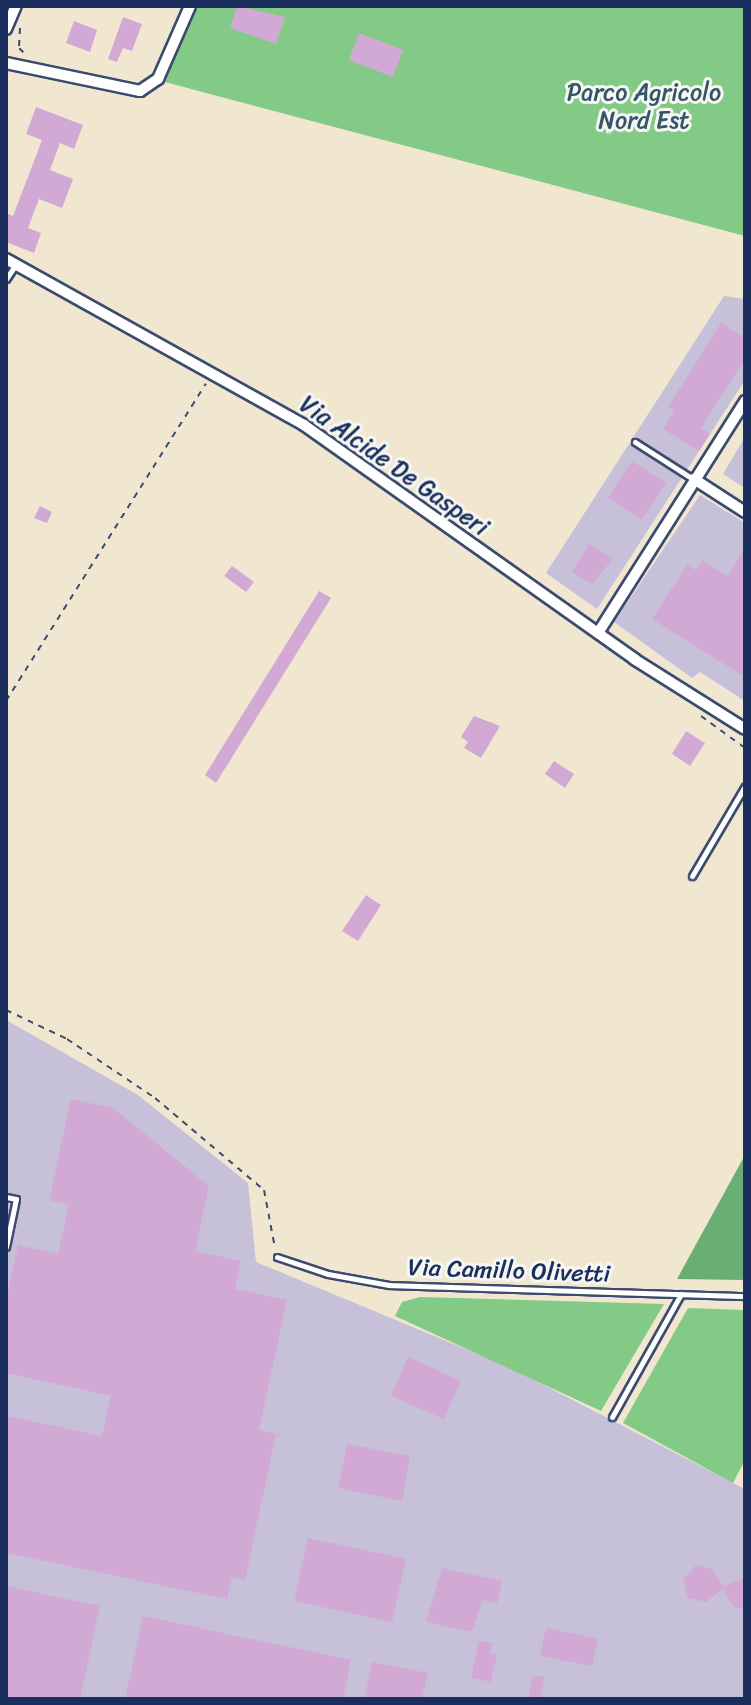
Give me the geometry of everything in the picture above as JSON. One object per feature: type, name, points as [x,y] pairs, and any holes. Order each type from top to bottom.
[{"type":"street","points":[[6,29],[16,6]]},
{"type":"street","points":[[6,63],[115,89],[153,86],[190,6]]},
{"type":"street","name":"Via Alcide De Gasperi","points":[[11,262],[304,425],[598,633],[745,729]]},
{"type":"street","points":[[598,633],[745,401]]},
{"type":"street","points":[[694,479],[745,512]]},
{"type":"lane","points":[[6,279],[11,262]]},
{"type":"lane","points":[[635,442],[694,479]]},
{"type":"lane","points":[[692,876],[745,786]]},
{"type":"lane","points":[[6,1197],[16,1199],[6,1247]]},
{"type":"lane","name":"Via Camillo Olivetti","points":[[277,1257],[328,1274],[389,1285],[745,1296]]},
{"type":"lane","points":[[612,1417],[681,1294]]},
{"type":"path","points":[[24,18],[19,48],[39,62],[37,70]]},
{"type":"path","points":[[6,701],[206,383],[218,389]]},
{"type":"path","points":[[697,714],[745,748]]},
{"type":"path","points":[[6,1010],[67,1039],[155,1098],[264,1190],[277,1257]]},
{"type":"shaded area","points":[[724,296],[745,299],[745,380],[597,609],[546,573]]},
{"type":"shaded area","points":[[745,437],[745,488],[723,474]]},
{"type":"shaded area","points":[[700,495],[745,523],[745,701],[700,672],[692,678],[614,622]]},
{"type":"shaded area","points":[[6,1020],[138,1095],[248,1183],[256,1262],[509,1367],[745,1489],[745,1699],[6,1699]]},
{"type":"green space","name":"Parco Agricolo Nord Est","points":[[195,6],[745,6],[745,236],[165,82]]},
{"type":"green space","points":[[745,1155],[745,1280],[677,1279]]},
{"type":"green space","points":[[420,1297],[664,1304],[601,1411],[395,1316],[402,1302]]},
{"type":"green space","points":[[688,1308],[745,1310],[745,1460],[733,1483],[623,1423]]},
{"type":"building","points":[[237,6],[285,17],[276,44],[230,28]]},
{"type":"building","points":[[123,17],[142,24],[132,51],[123,48],[117,62],[108,59]]},
{"type":"building","points":[[74,21],[97,30],[90,52],[66,43]]},
{"type":"building","points":[[359,33],[403,50],[393,77],[349,60]]},
{"type":"building","points":[[36,107],[83,125],[74,149],[60,143],[50,170],[73,179],[62,208],[39,199],[28,228],[41,233],[34,253],[6,242],[6,213],[13,216],[42,140],[26,134]]},
{"type":"building","points":[[721,323],[745,338],[745,359],[701,428],[710,434],[699,451],[663,429],[674,411],[668,407]]},
{"type":"building","points":[[632,461],[666,483],[642,520],[608,498]]},
{"type":"building","points":[[40,506],[52,512],[47,523],[34,518]]},
{"type":"building","points":[[589,544],[613,559],[592,584],[572,572]]},
{"type":"building","points":[[745,548],[745,677],[652,619],[687,565],[696,570],[702,560],[728,576]]},
{"type":"building","points":[[232,566],[254,582],[246,592],[224,576]]},
{"type":"building","points":[[319,591],[331,598],[216,783],[205,775]]},
{"type":"building","points":[[474,716],[500,726],[481,758],[464,748],[468,742],[461,737]]},
{"type":"building","points":[[686,731],[705,743],[690,766],[672,754]]},
{"type":"building","points":[[554,761],[574,774],[565,788],[545,774]]},
{"type":"building","points":[[366,895],[381,905],[358,941],[342,931]]},
{"type":"building","points":[[71,1099],[113,1108],[209,1186],[195,1251],[241,1261],[235,1289],[287,1300],[259,1430],[276,1434],[245,1580],[232,1577],[227,1599],[6,1553],[6,1416],[102,1436],[111,1396],[6,1373],[6,1300],[18,1245],[58,1254],[69,1205],[49,1200]]},
{"type":"building","points":[[408,1357],[461,1381],[444,1419],[391,1396]]},
{"type":"building","points":[[347,1444],[410,1456],[402,1501],[338,1488]]},
{"type":"building","points":[[308,1538],[406,1559],[392,1622],[294,1601]]},
{"type":"building","points":[[696,1565],[713,1569],[723,1586],[745,1578],[745,1609],[733,1606],[723,1589],[706,1602],[688,1598],[683,1579]]},
{"type":"building","points":[[442,1568],[502,1581],[497,1603],[482,1600],[472,1632],[426,1622]]},
{"type":"building","points":[[6,1586],[100,1606],[80,1699],[6,1699]]},
{"type":"building","points":[[143,1616],[351,1660],[343,1699],[125,1699]]},
{"type":"building","points":[[546,1628],[598,1639],[592,1666],[540,1656]]},
{"type":"building","points":[[479,1641],[492,1643],[490,1654],[497,1655],[491,1682],[471,1678]]},
{"type":"building","points":[[372,1662],[428,1673],[422,1699],[364,1699]]},
{"type":"building","points":[[533,1676],[545,1677],[540,1699],[528,1699]]}]
